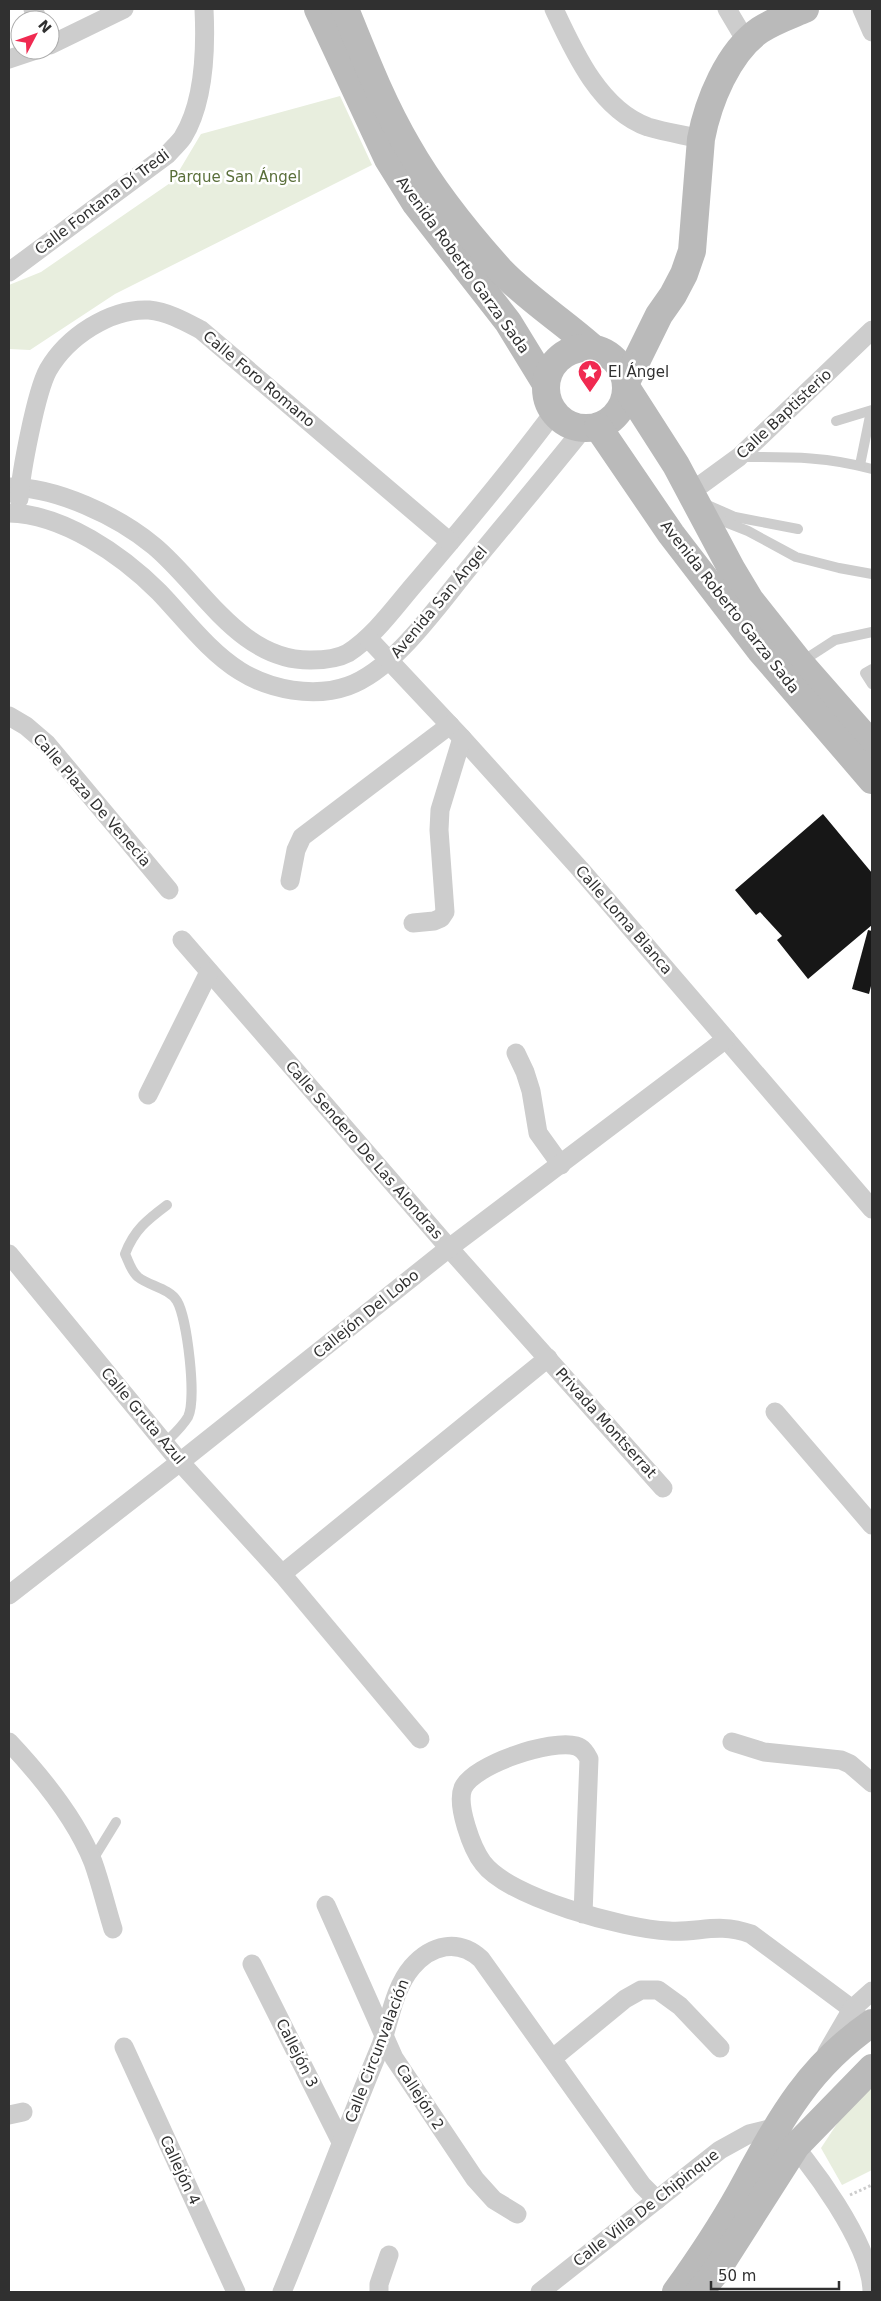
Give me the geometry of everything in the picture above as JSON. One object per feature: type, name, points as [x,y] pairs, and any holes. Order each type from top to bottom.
[{"type":"street","points":[[60,40],[124,9]]},
{"type":"street","name":"Calle Fontana Dí Tredi","points":[[9,272],[168,154],[183,137],[194,111],[200,87],[204,44],[204,9]]},
{"type":"street","name":"Avenida Roberto Garza Sada","points":[[318,9],[388,159],[416,204],[508,322],[546,384]]},
{"type":"street","name":"Avenida Roberto Garza Sada","points":[[345,9],[385,104],[408,147],[436,192],[502,271],[529,297],[600,351]]},
{"type":"street","points":[[554,9],[586,70],[608,100],[628,116],[647,126],[701,139]]},
{"type":"street","points":[[727,9],[746,41]]},
{"type":"street","points":[[626,384],[619,366],[600,351],[581,348],[562,356],[550,371],[546,384],[546,394],[554,412],[562,420],[590,428],[616,416],[624,403],[626,384],[659,315],[680,281],[692,251],[701,139],[704,121],[719,87],[731,62],[746,41],[761,30],[805,9]]},
{"type":"street","points":[[862,9],[872,32]]},
{"type":"street","name":"Calle Foro Romano","points":[[14,513],[14,487],[47,371],[65,346],[92,326],[121,313],[148,310],[175,316],[201,330],[450,542]]},
{"type":"street","points":[[600,351],[659,315]]},
{"type":"street","name":"Calle Baptisterio","points":[[695,500],[702,484],[739,457],[872,330]]},
{"type":"street","name":"Avenida Roberto Garza Sada","points":[[626,384],[695,500],[750,600],[800,663],[806,684],[859,747],[872,780]]},
{"type":"street","name":"Avenida San Ángel","points":[[14,487],[65,498],[102,513],[133,530],[175,566],[233,626],[253,643],[275,654],[304,660],[325,660],[346,654],[368,638],[450,542],[554,412]]},
{"type":"street","name":"Avenida Roberto Garza Sada","points":[[590,428],[638,487],[691,561],[760,650],[859,747]]},
{"type":"street","name":"Avenida San Ángel","points":[[14,513],[44,520],[72,531],[116,555],[140,573],[216,651],[239,670],[270,685],[306,692],[332,691],[368,677],[389,661],[590,428]]},
{"type":"street","points":[[638,487],[695,500]]},
{"type":"street","points":[[724,602],[751,619],[781,656],[800,663]]},
{"type":"street","name":"Calle Loma Blanca","points":[[368,638],[580,869],[872,1209]]},
{"type":"street","name":"Calle Plaza De Venecia","points":[[9,716],[26,726],[47,744],[169,890]]},
{"type":"street","points":[[290,881],[296,850],[302,837],[456,732]]},
{"type":"street","points":[[413,922],[434,922],[441,918],[445,912],[439,830],[440,810],[456,732]]},
{"type":"street","name":"Calle Sendero De Las Alondras","points":[[182,940],[449,1248],[548,1358]]},
{"type":"street","points":[[148,1095],[209,972]]},
{"type":"street","name":"Callejón Del Lobo","points":[[9,1595],[449,1248],[726,1039]]},
{"type":"street","points":[[516,1053],[525,1072],[538,1133],[561,1165]]},
{"type":"street","name":"Calle Gruta Azul","points":[[9,1254],[180,1462],[282,1574],[420,1739]]},
{"type":"street","points":[[282,1574],[548,1358]]},
{"type":"street","name":"Privada Montserrat","points":[[548,1358],[663,1488]]},
{"type":"street","points":[[775,1412],[872,1525]]},
{"type":"street","points":[[9,1742],[32,1767],[54,1796],[92,1861],[113,1929]]},
{"type":"street","points":[[732,1742],[764,1752],[841,1760],[850,1764],[872,1783]]},
{"type":"street","points":[[583,1914],[589,1759],[585,1750],[576,1746],[545,1746],[502,1760],[480,1771],[464,1786],[460,1801],[467,1827],[482,1862],[496,1876],[512,1886],[583,1914],[638,1929],[672,1932],[716,1926],[751,1934],[864,2020]]},
{"type":"street","name":"Callejón 2","points":[[326,1905],[383,2038],[433,2118],[475,2179],[494,2200],[517,2214]]},
{"type":"street","name":"Calle Circunvalación","points":[[282,2292],[383,2038],[402,1984],[413,1966],[433,1952],[446,1946],[466,1948],[481,1959],[554,2058],[642,2185],[657,2200]]},
{"type":"street","name":"Callejón 3","points":[[252,1964],[342,2142]]},
{"type":"street","points":[[554,2058],[625,1999],[641,1990],[658,1990],[680,2006],[720,2048]]},
{"type":"street","points":[[699,2292],[714,2273],[777,2140],[808,2080],[864,2020],[872,1991]]},
{"type":"street","name":"Callejón 4","points":[[124,2047],[236,2292]]},
{"type":"street","points":[[676,2292],[704,2253],[777,2140],[831,2111],[872,2068]]},
{"type":"street","points":[[808,2080],[831,2111]]},
{"type":"street","points":[[777,2140],[834,2202],[860,2248],[870,2273],[872,2292]]},
{"type":"street","name":"Calle Villa De Chipinque","points":[[540,2292],[720,2150],[777,2140]]},
{"type":"street","points":[[379,2292],[379,2284],[389,2255]]},
{"type":"lane","points":[[836,421],[872,411],[860,465]]},
{"type":"lane","points":[[739,457],[806,456],[860,465],[872,469]]},
{"type":"lane","points":[[695,500],[735,517],[798,529]]},
{"type":"lane","points":[[695,500],[796,557],[872,574]]},
{"type":"lane","points":[[800,663],[836,640],[872,632]]},
{"type":"lane","points":[[872,669],[865,673],[872,684]]},
{"type":"lane","points":[[165,1443],[177,1432],[188,1417],[193,1400],[184,1321],[176,1299],[160,1287],[139,1278],[131,1269],[125,1254],[131,1237],[143,1223],[167,1205]]},
{"type":"lane","points":[[92,1861],[116,1822]]},
{"type":"path","points":[[834,2202],[872,2185]]},
{"type":"green space","name":"Parque San Ángel","points":[[340,96],[372,165],[115,294],[30,350],[9,349],[9,285],[41,272],[173,181],[201,134]]},
{"type":"green space","points":[[872,2079],[872,2170],[842,2185],[821,2148],[860,2089]]},
{"type":"building","points":[[823,814],[872,873],[872,925],[808,979],[777,940],[782,936],[760,912],[756,915],[735,890]]},
{"type":"building","points":[[868,930],[872,931],[872,982],[869,994],[852,989]]},
{"type":"place","name":"El Ángel","points":[[590,393]]}]
